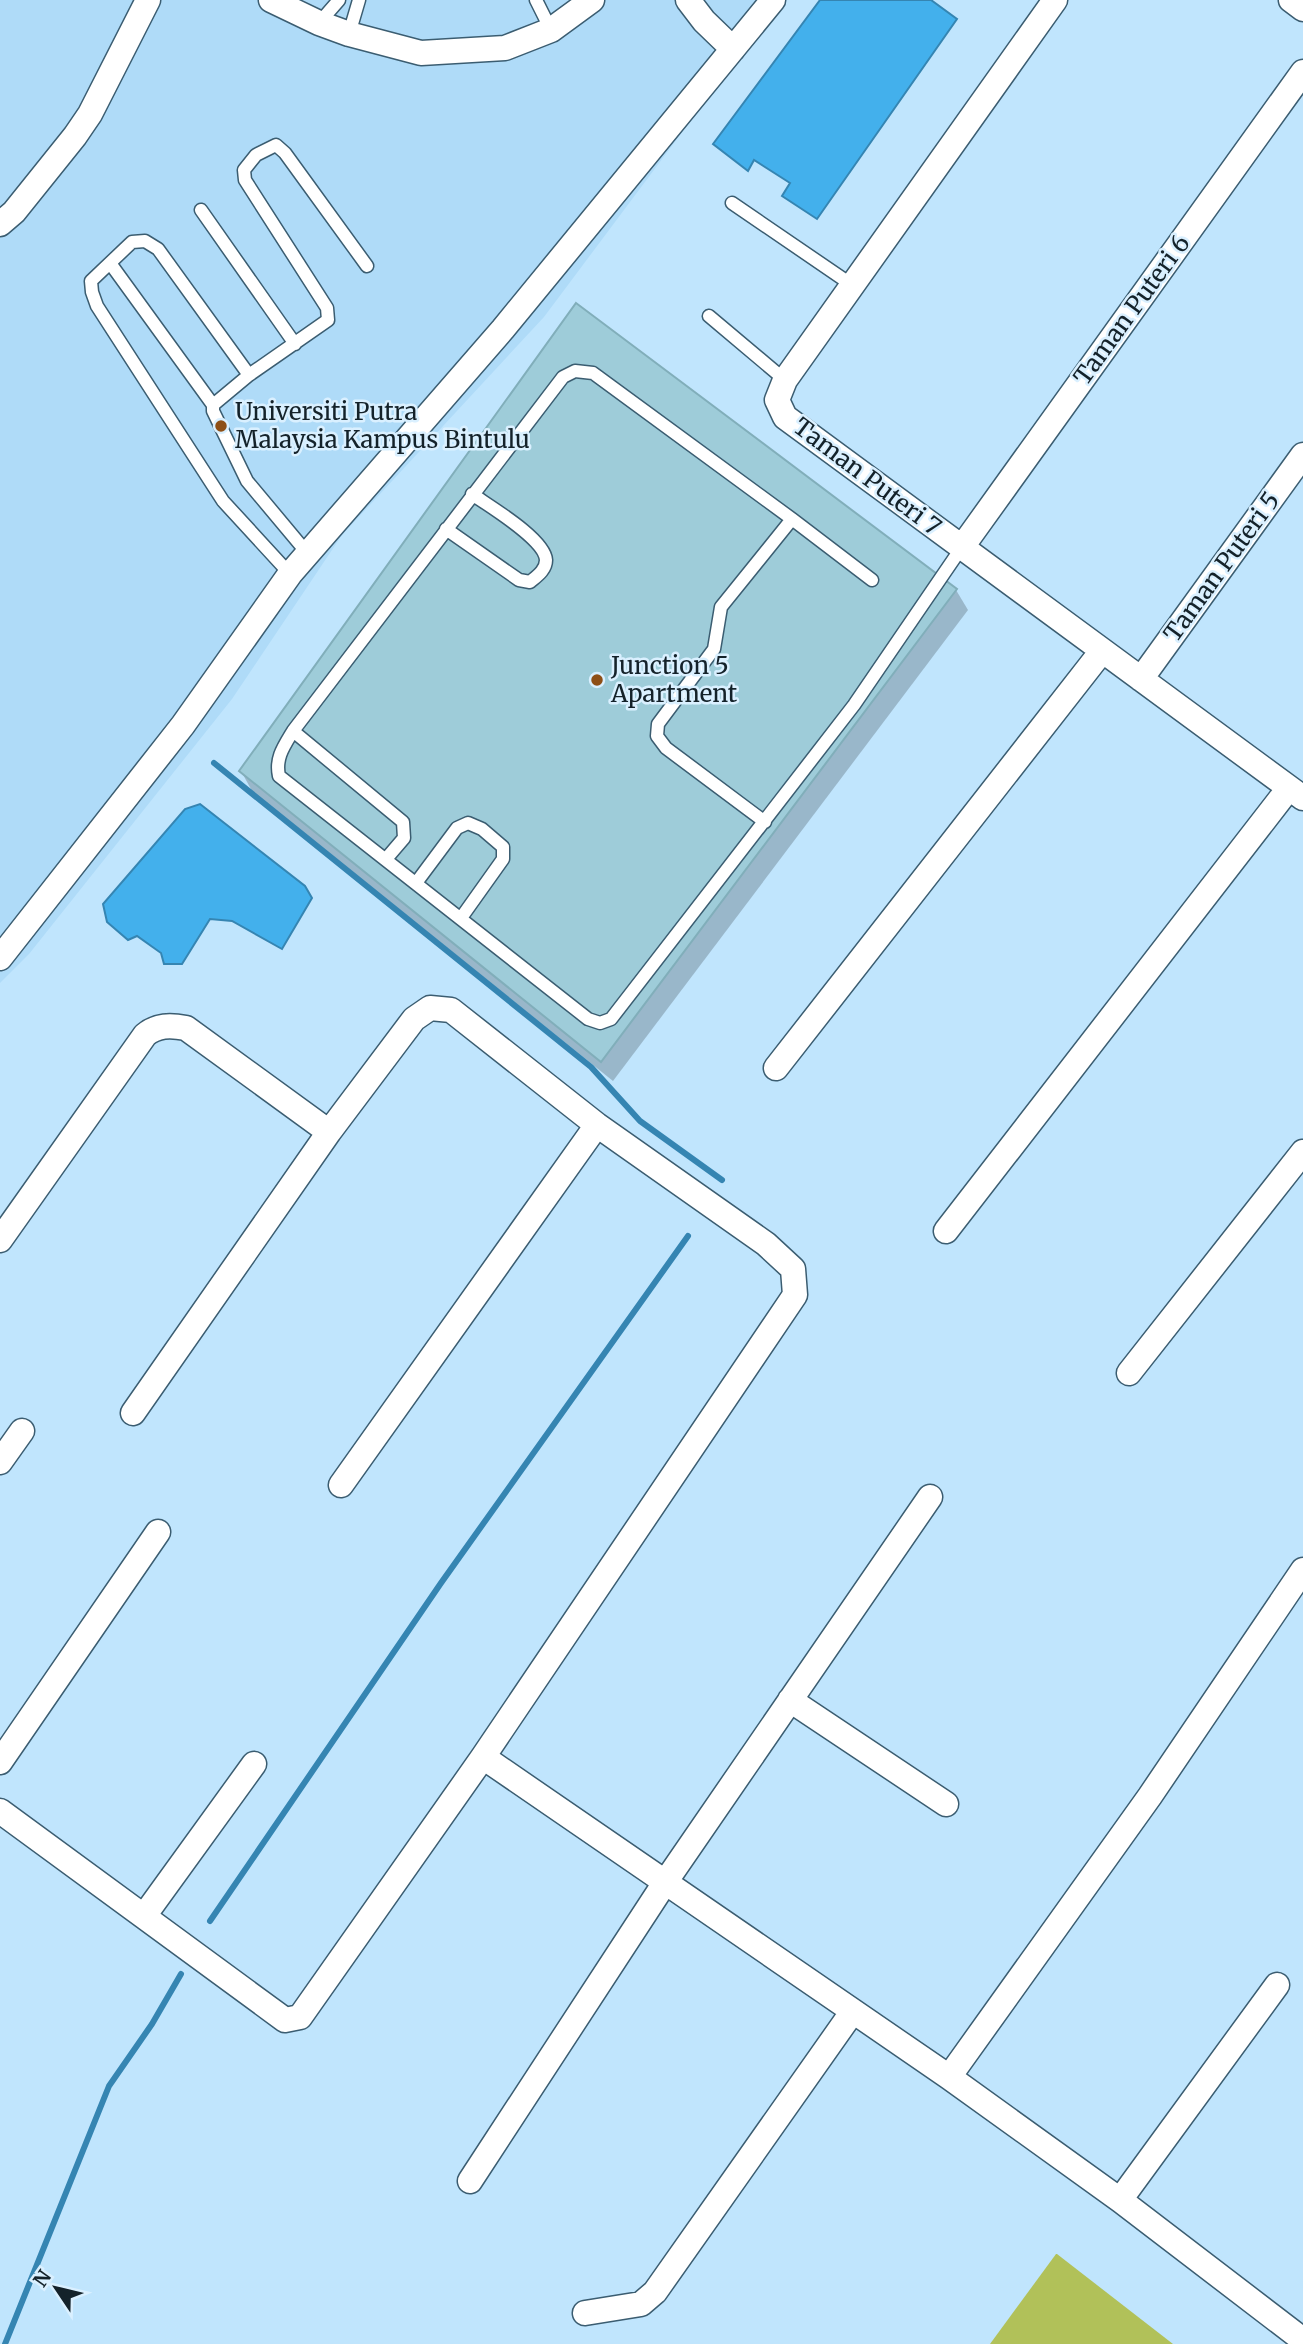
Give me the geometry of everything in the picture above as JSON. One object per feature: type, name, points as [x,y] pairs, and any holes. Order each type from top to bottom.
[{"type":"street","points":[[0,224],[14,212],[90,114],[148,0]]},
{"type":"street","points":[[271,0],[349,34],[421,52],[505,48],[551,30],[592,0]]},
{"type":"street","points":[[688,0],[704,21],[733,49]]},
{"type":"street","points":[[0,958],[183,725],[290,574],[503,329],[773,0]]},
{"type":"street","points":[[785,380],[1055,0]]},
{"type":"street","points":[[1291,0],[1303,9]]},
{"type":"street","name":"Taman Puteri 6","points":[[961,547],[1303,72]]},
{"type":"street","name":"Taman Puteri 7","points":[[785,380],[777,400],[785,417],[1296,793]]},
{"type":"street","name":"Taman Puteri 5","points":[[1141,679],[1303,455]]},
{"type":"street","points":[[776,1068],[1102,651]]},
{"type":"street","points":[[946,1231],[1296,793]]},
{"type":"street","points":[[0,1811],[285,2020],[300,2017],[483,1757],[795,1295],[793,1269],[766,1244],[597,1125],[450,1010],[430,1008],[414,1019],[329,1132],[133,1413]]},
{"type":"street","points":[[0,1240],[145,1035],[152,1029],[173,1026],[186,1028],[329,1132]]},
{"type":"street","points":[[341,1485],[597,1125]]},
{"type":"street","points":[[1129,1373],[1303,1152]]},
{"type":"street","points":[[0,1462],[22,1431]]},
{"type":"street","points":[[470,2181],[666,1881],[930,1497]]},
{"type":"street","points":[[0,1762],[158,1532]]},
{"type":"street","points":[[949,2077],[1150,1796],[1303,1570]]},
{"type":"street","points":[[790,1700],[946,1804]]},
{"type":"street","points":[[483,1757],[949,2077],[1299,2328]]},
{"type":"street","points":[[144,1916],[254,1764]]},
{"type":"street","points":[[1119,2200],[1277,1985]]},
{"type":"street","points":[[585,2313],[641,2304],[654,2292],[853,2011]]},
{"type":"lane","points":[[319,23],[339,0]]},
{"type":"lane","points":[[349,34],[359,0]]},
{"type":"lane","points":[[536,0],[551,30]]},
{"type":"lane","points":[[213,404],[249,375],[328,320],[327,308],[245,180],[244,170],[256,155],[276,145],[285,153],[367,267]]},
{"type":"lane","points":[[732,203],[852,285]]},
{"type":"lane","points":[[201,209],[295,344]]},
{"type":"lane","points":[[249,375],[158,249],[145,241],[132,242],[91,281],[97,306],[223,501],[290,574]]},
{"type":"lane","points":[[110,263],[213,404],[213,411],[247,481],[308,554]]},
{"type":"lane","points":[[709,316],[785,380]]},
{"type":"lane","points":[[872,580],[593,373],[575,371],[563,377],[293,731],[279,754],[279,776],[588,1019],[600,1023],[611,1019],[854,705],[961,547]]},
{"type":"lane","points":[[446,529],[519,580],[530,582],[541,573],[546,561],[542,549],[533,539],[472,494]]},
{"type":"lane","points":[[765,822],[666,748],[657,736],[657,724],[714,649],[721,607],[792,519]]},
{"type":"lane","points":[[293,731],[403,822],[404,838],[386,859]]},
{"type":"lane","points":[[416,883],[457,828],[468,823],[493,837],[503,847],[503,859],[461,918]]},
{"type":"shaded area","name":"Universiti Putra Malaysia Kampus Bintulu","points":[[0,0],[781,0],[544,317],[342,535],[232,699],[29,954],[0,983]]},
{"type":"green space","points":[[1057,2254],[1173,2344],[990,2344]]},
{"type":"water","points":[[820,0],[931,0],[957,19],[817,219],[782,196],[790,183],[754,160],[748,171],[713,144]]},
{"type":"water","points":[[200,804],[305,886],[312,898],[282,949],[232,921],[210,919],[182,964],[164,964],[161,953],[137,936],[128,940],[107,922],[103,904],[185,809]]},
{"type":"building","name":"Junction 5 Apartment","points":[[576,303],[957,589],[601,1062],[239,771]]},
{"type":"waterway","points":[[214,763],[591,1067],[640,1121],[722,1180]]},
{"type":"waterway","points":[[210,1921],[441,1583],[688,1236]]},
{"type":"waterway","points":[[5,2344],[109,2086],[152,2024],[181,1974]]},
{"type":"place","name":"Universiti Putra Malaysia Kampus Bintulu","points":[[221,426]]},
{"type":"place","name":"Junction 5 Apartment","points":[[597,680]]}]
